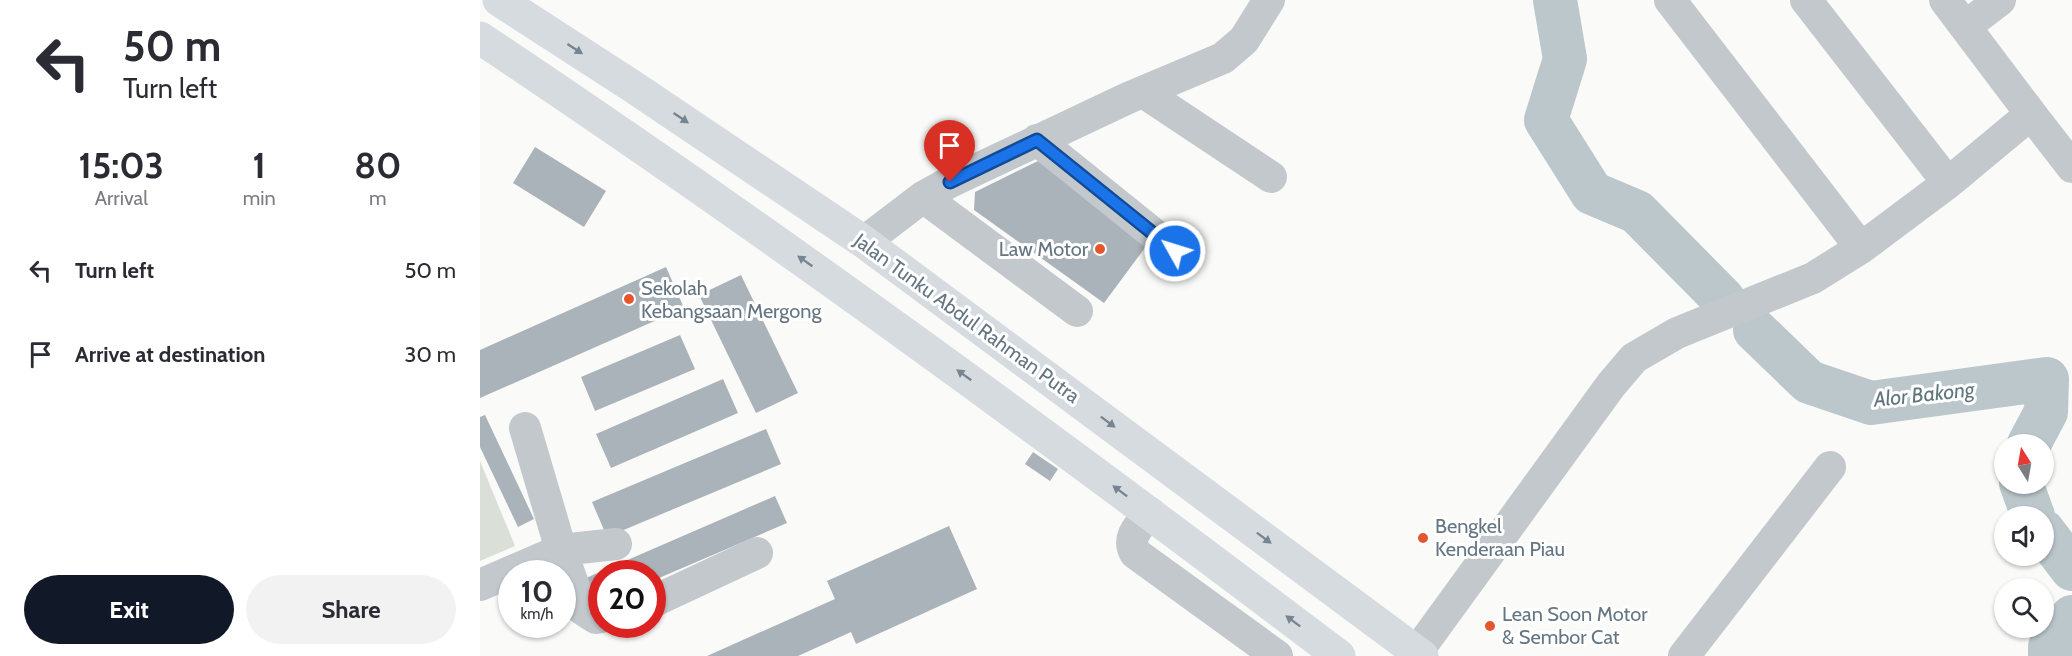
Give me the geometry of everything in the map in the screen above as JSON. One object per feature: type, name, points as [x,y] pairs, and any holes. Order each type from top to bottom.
[{"type":"main road","name":"Jalan Tunku Abdul Rahman Putra","points":[[499,0],[632,86],[864,242],[1419,654]]},
{"type":"main road","points":[[480,38],[826,275],[1340,656]]},
{"type":"street","points":[[864,242],[923,196],[1037,140],[1222,58],[1244,40],[1269,0]]},
{"type":"street","points":[[1670,0],[1862,248]]},
{"type":"street","points":[[1806,0],[1948,183]]},
{"type":"street","points":[[1945,0],[2072,167]]},
{"type":"street","points":[[1966,26],[2000,0]]},
{"type":"street","points":[[1143,92],[1271,177]]},
{"type":"street","points":[[1419,654],[1611,385],[1634,358],[1677,333],[1813,278],[1862,248],[1948,183],[2031,114]]},
{"type":"street","points":[[1037,140],[1175,251]]},
{"type":"street","points":[[923,196],[1077,312]]},
{"type":"street","points":[[525,428],[561,550],[582,609],[588,613]]},
{"type":"street","points":[[1684,656],[1830,467]]},
{"type":"street","points":[[1149,513],[1131,537],[1131,546],[1135,553],[1277,656]]},
{"type":"street","points":[[480,585],[561,550],[616,544]]},
{"type":"street","points":[[666,595],[757,553]]},
{"type":"shaded area","points":[[480,461],[515,546],[480,561]]},
{"type":"building","points":[[535,147],[606,191],[584,227],[513,183]]},
{"type":"building","points":[[1038,161],[1150,241],[1104,303],[974,210],[975,192]]},
{"type":"building","points":[[666,267],[684,308],[480,398],[480,350]]},
{"type":"building","points":[[741,275],[798,393],[756,413],[699,295]]},
{"type":"building","points":[[680,335],[695,369],[595,411],[581,377]]},
{"type":"building","points":[[723,379],[738,413],[611,468],[596,434]]},
{"type":"building","points":[[485,415],[534,519],[518,527],[480,447],[480,417]]},
{"type":"building","points":[[766,429],[781,464],[607,537],[592,502]]},
{"type":"building","points":[[1033,452],[1058,469],[1050,481],[1025,464]]},
{"type":"building","points":[[775,496],[787,523],[666,575],[666,560],[627,560]]},
{"type":"building","points":[[949,526],[977,589],[856,644],[851,632],[798,656],[707,656],[835,599],[827,581]]},
{"type":"waterway","name":"Alor Bakong","points":[[1555,0],[1565,59],[1546,120],[1592,193],[1637,212],[1723,299]]},
{"type":"waterway","name":"Alor Bakong","points":[[1755,330],[1809,382],[1871,403],[2047,379],[2046,412],[2034,434]]},
{"type":"waterway","name":"Alor Bakong","points":[[2025,494],[2029,506]]},
{"type":"waterway","name":"Alor Bakong","points":[[2054,545],[2072,569]]},
{"type":"waterway","name":"Alor Bakong","points":[[2050,656],[2050,647],[2072,617]]},
{"type":"place","name":"Law Motor","points":[[1100,249]]},
{"type":"place","name":"Sekolah Kebangsaan Mergong","points":[[629,299]]},
{"type":"place","name":"Bengkel Kenderaan Piau","points":[[1423,538]]},
{"type":"place","name":"Lean Soon Motor & Sembor Cat","points":[[1490,626]]},
{"type":"route","points":[[950,182],[1037,140],[1175,251]]}]
